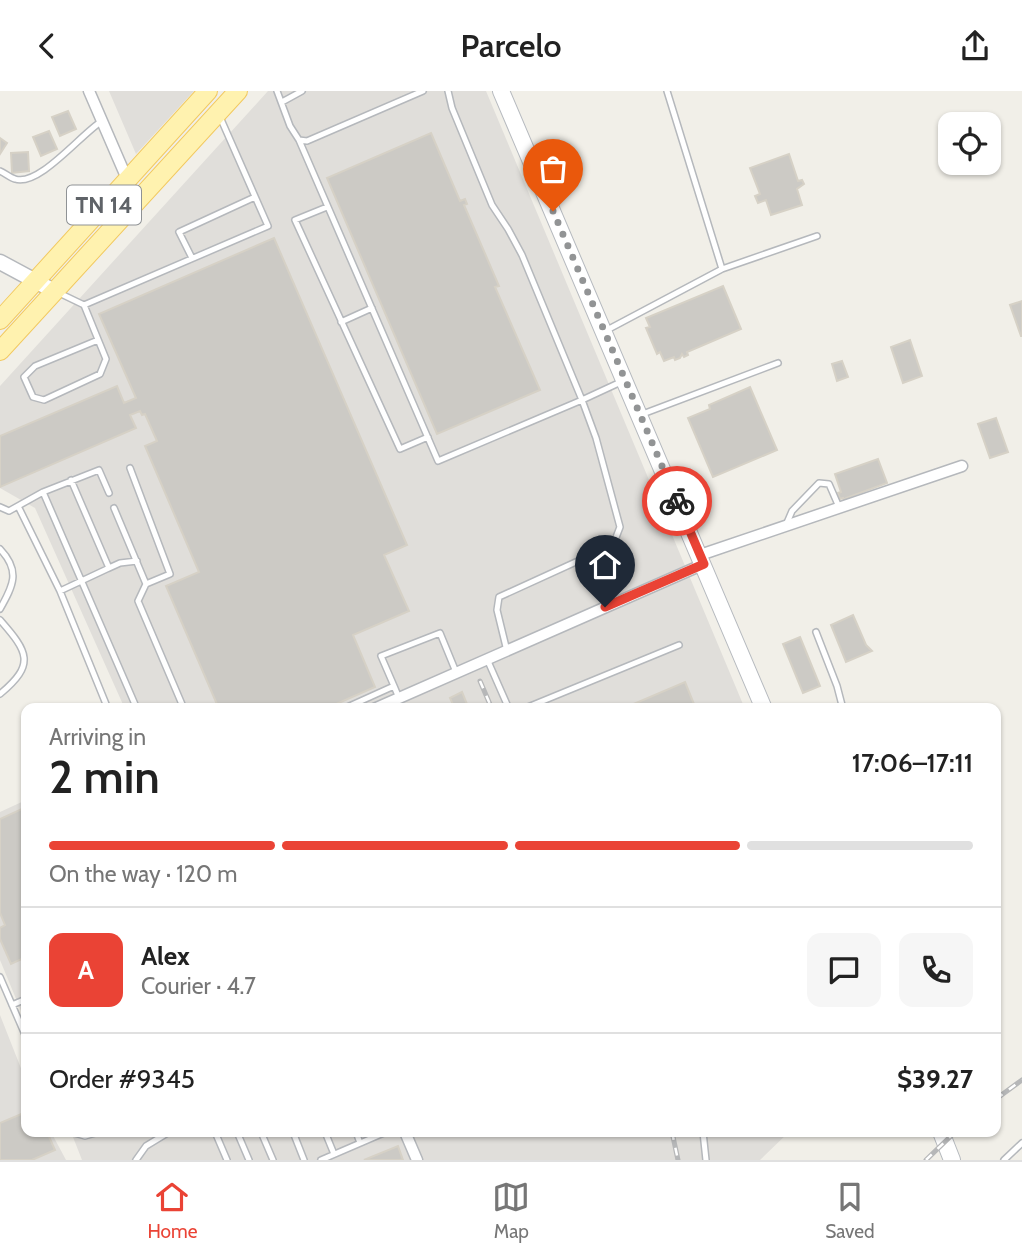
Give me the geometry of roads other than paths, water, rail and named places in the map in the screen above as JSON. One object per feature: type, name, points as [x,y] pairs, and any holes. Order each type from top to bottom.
[{"type":"main road","name":"TN 14","points":[[0,320],[208,91]]},
{"type":"main road","name":"TN 14","points":[[0,351],[238,91]]},
{"type":"main road","points":[[501,91],[762,703]]},
{"type":"main road","points":[[943,1137],[952,1160]]},
{"type":"street","points":[[89,91],[137,202]]},
{"type":"street","points":[[0,263],[54,291]]},
{"type":"street","points":[[388,703],[702,559],[786,525],[962,466]]},
{"type":"street","points":[[407,1137],[417,1160]]},
{"type":"lane","points":[[277,91],[438,461],[625,381]]},
{"type":"lane","points":[[282,102],[302,91]]},
{"type":"lane","points":[[299,140],[307,141],[424,91]]},
{"type":"lane","points":[[448,91],[452,108],[492,205],[522,255],[582,400],[596,437],[620,527],[613,545],[499,597],[497,610],[507,650]]},
{"type":"lane","points":[[667,91],[722,269]]},
{"type":"lane","points":[[84,305],[268,226],[218,113]]},
{"type":"lane","points":[[0,171],[16,180],[29,179],[43,172],[89,129],[102,121]]},
{"type":"lane","points":[[192,258],[179,232],[255,197]]},
{"type":"lane","points":[[327,207],[295,220],[400,449],[428,437]]},
{"type":"lane","points":[[604,331],[722,269],[817,236]]},
{"type":"lane","points":[[54,291],[84,305],[106,359],[100,374],[44,400],[33,397],[24,377],[35,366],[98,340]]},
{"type":"lane","points":[[341,321],[372,308]]},
{"type":"lane","points":[[640,415],[778,363]]},
{"type":"lane","points":[[130,468],[170,574],[146,584],[138,601],[181,703]]},
{"type":"lane","points":[[0,507],[9,510],[43,492],[99,470],[109,493]]},
{"type":"lane","points":[[71,480],[109,568]]},
{"type":"lane","points":[[786,525],[792,511],[818,484],[829,484],[839,507]]},
{"type":"lane","points":[[43,492],[134,703]]},
{"type":"lane","points":[[18,506],[60,591],[105,703]]},
{"type":"lane","points":[[114,508],[146,584]]},
{"type":"lane","points":[[0,549],[13,567],[12,587],[0,609]]},
{"type":"lane","points":[[60,591],[120,563],[137,561]]},
{"type":"lane","points":[[0,620],[17,640],[24,656],[24,667],[17,680],[0,694]]},
{"type":"lane","points":[[816,632],[842,703]]},
{"type":"lane","points":[[399,698],[381,656],[440,633],[457,673]]},
{"type":"lane","points":[[538,703],[679,645]]},
{"type":"lane","points":[[487,659],[506,703]]},
{"type":"lane","points":[[356,703],[394,686]]},
{"type":"lane","points":[[0,977],[21,1026]]},
{"type":"lane","points":[[12,1005],[21,1001]]},
{"type":"lane","points":[[138,1159],[146,1146],[161,1137]]},
{"type":"lane","points":[[217,1137],[228,1160]]},
{"type":"lane","points":[[239,1137],[249,1160]]},
{"type":"lane","points":[[263,1137],[273,1160]]},
{"type":"lane","points":[[295,1137],[304,1160]]},
{"type":"lane","points":[[326,1137],[334,1154]]},
{"type":"lane","points":[[358,1137],[360,1143]]},
{"type":"lane","points":[[321,1160],[374,1137]]},
{"type":"lane","points":[[704,1137],[706,1160]]},
{"type":"lane","points":[[1004,1160],[1022,1143]]},
{"type":"railway","points":[[480,681],[489,703]]},
{"type":"railway","points":[[1001,1095],[1022,1080]]},
{"type":"railway","points":[[673,1137],[678,1160]]},
{"type":"railway","points":[[926,1160],[950,1137]]}]
